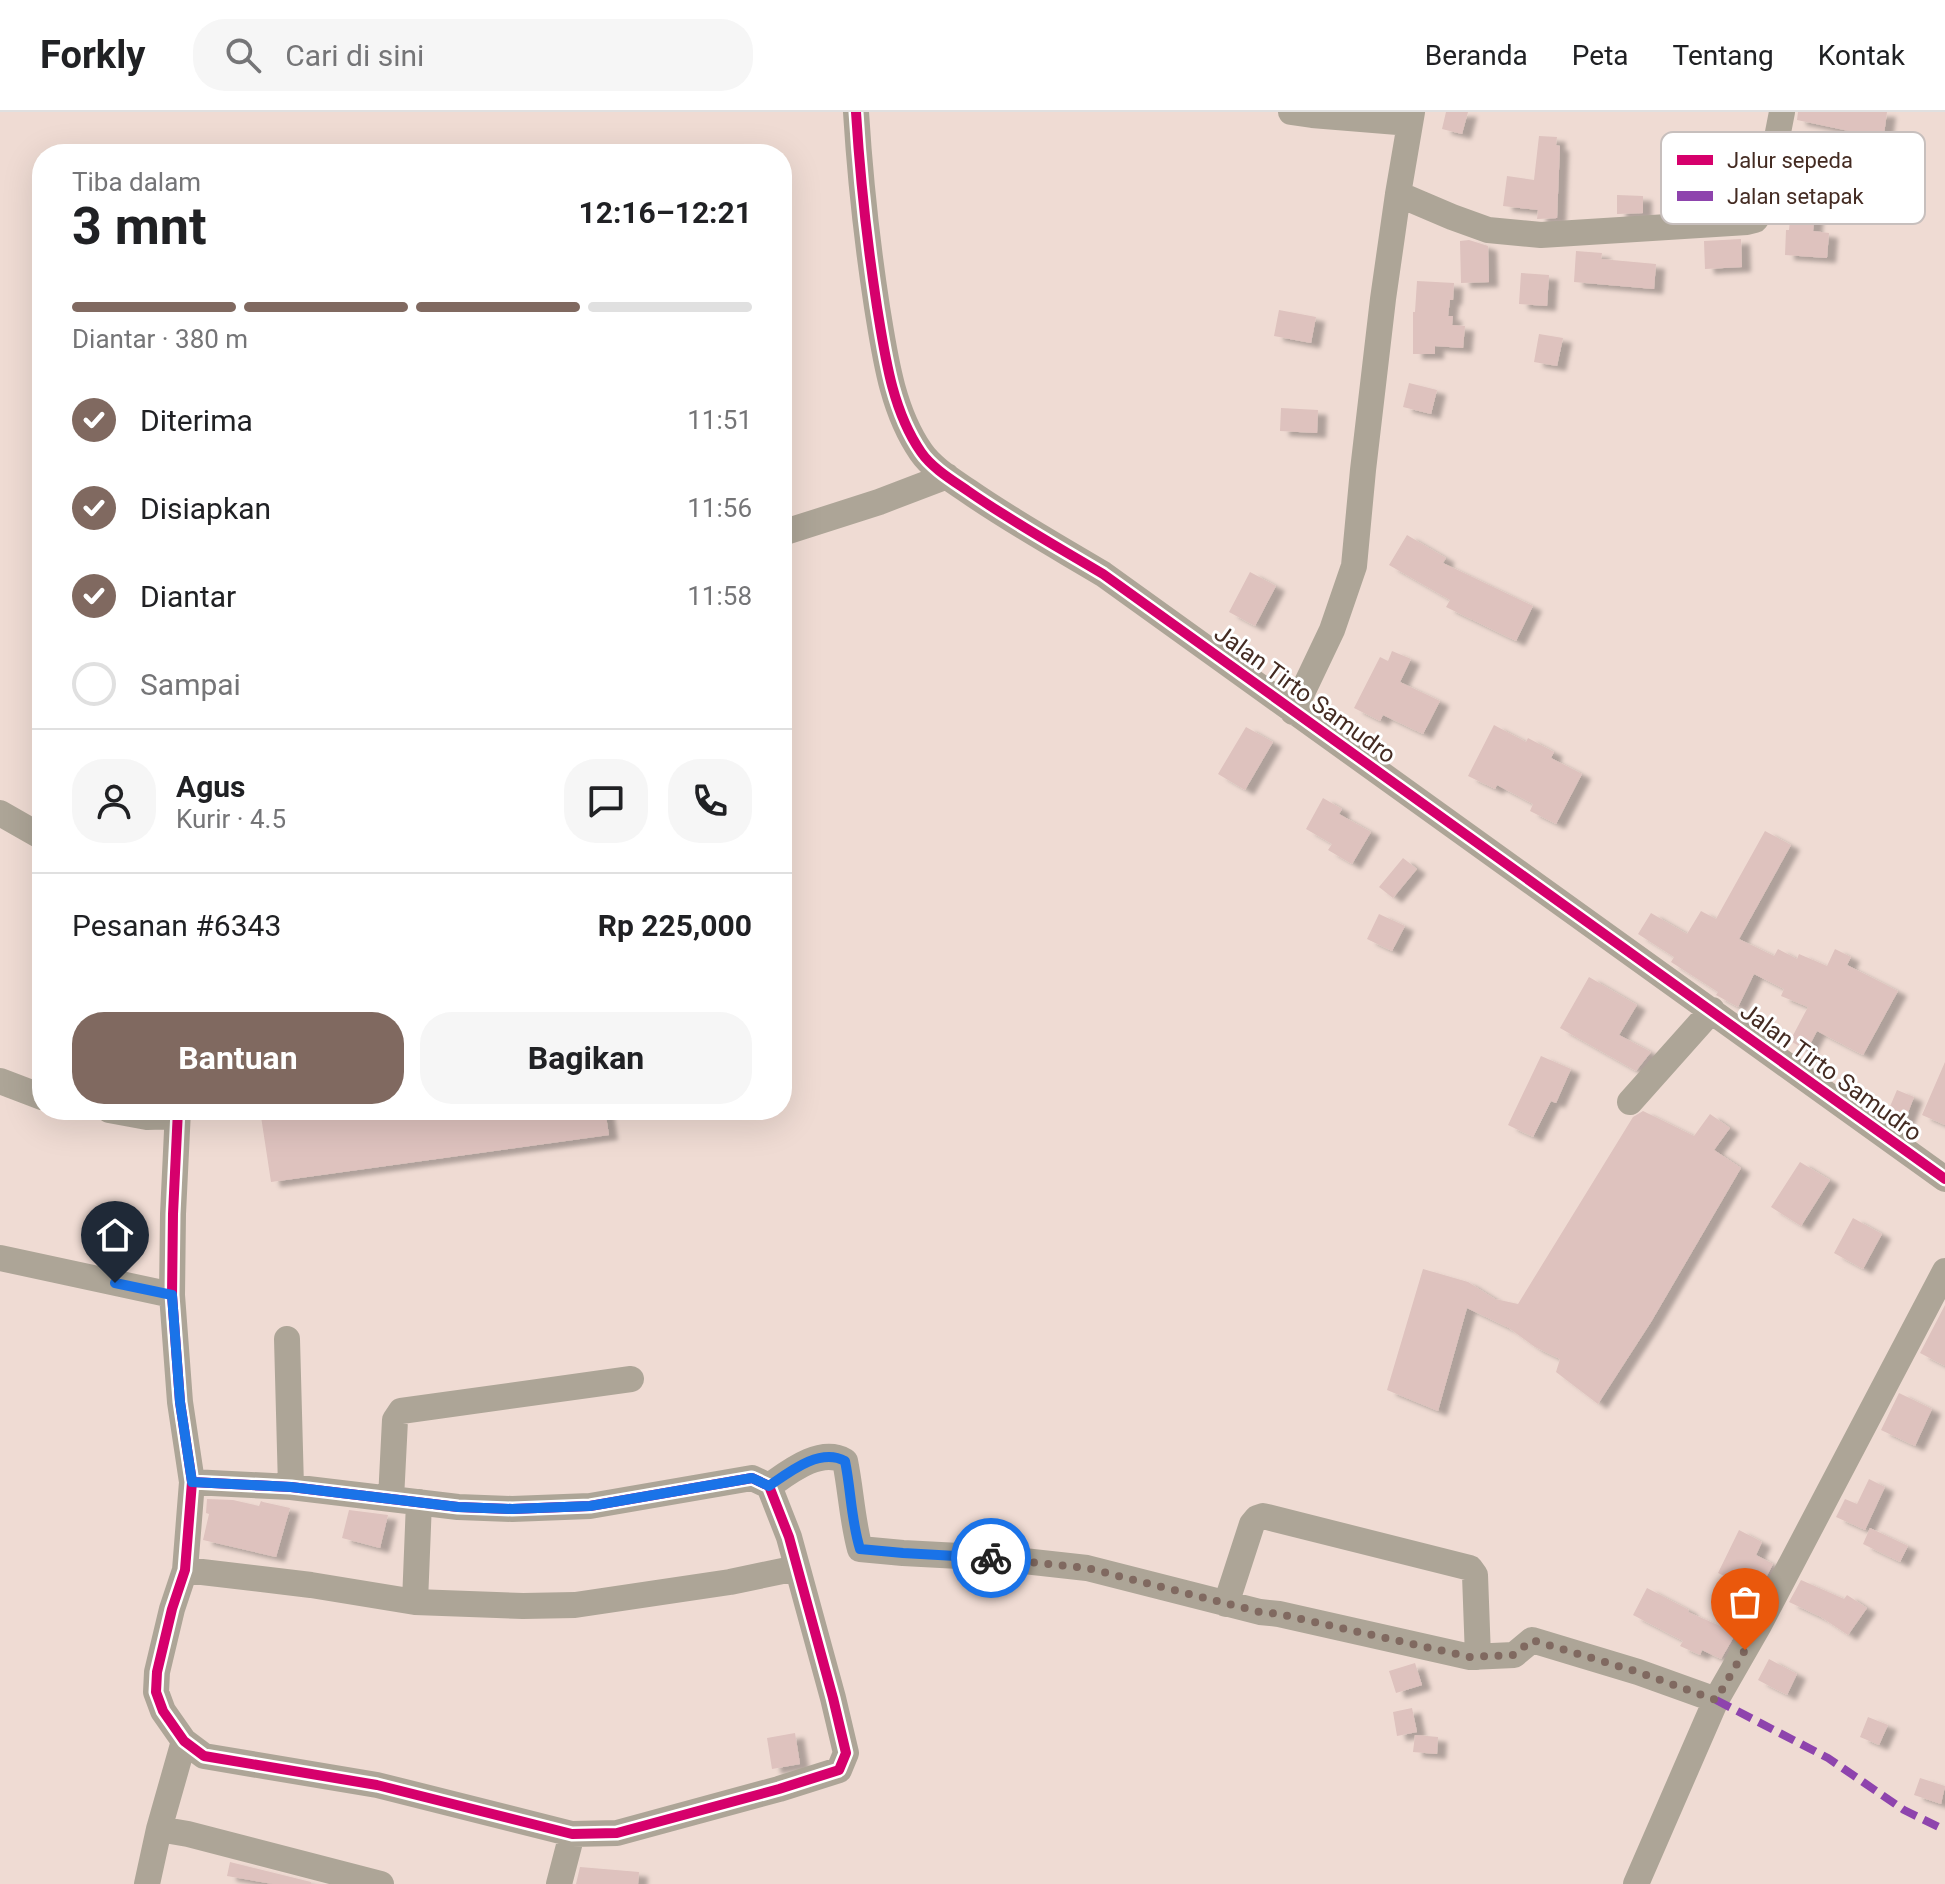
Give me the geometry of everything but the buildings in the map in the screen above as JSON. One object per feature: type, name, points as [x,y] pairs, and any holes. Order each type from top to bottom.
[{"type":"street","name":"Jalan Tirto Samudro","points":[[856,112],[866,237],[892,388],[922,453],[947,476],[997,511],[1103,574],[1945,1179]]},
{"type":"street","points":[[1291,112],[1411,118]]},
{"type":"street","points":[[1778,132],[1782,112]]},
{"type":"street","name":"Jalan Tirto Samudro","points":[[1293,712],[1332,630],[1354,566],[1398,194],[1411,118]]},
{"type":"street","points":[[1398,194],[1488,230],[1541,235],[1715,224]]},
{"type":"street","points":[[792,530],[947,476]]},
{"type":"street","points":[[0,813],[32,831]]},
{"type":"street","points":[[1630,1102],[1712,1010]]},
{"type":"street","points":[[0,1081],[32,1093]]},
{"type":"street","points":[[178,1120],[172,1295],[180,1402],[192,1482],[185,1570],[163,1645],[156,1692],[163,1711],[184,1741],[204,1756],[377,1785],[572,1834],[617,1833],[839,1770],[846,1753],[789,1537],[769,1486],[752,1478],[590,1506],[512,1509],[458,1507],[291,1487],[192,1482]]},
{"type":"street","points":[[0,1258],[172,1295]]},
{"type":"street","points":[[1636,1884],[1716,1700],[1784,1578],[1945,1271]]},
{"type":"street","points":[[287,1339],[291,1487]]},
{"type":"street","points":[[391,1499],[395,1420],[401,1411],[631,1379]]},
{"type":"street","points":[[769,1486],[800,1464],[840,1458],[845,1461],[851,1488],[854,1525],[860,1549],[997,1558],[1087,1568],[1260,1612],[1470,1657],[1514,1655],[1532,1640],[1638,1672],[1716,1700]]},
{"type":"street","points":[[415,1602],[419,1502]]},
{"type":"street","points":[[1226,1604],[1252,1524],[1263,1516],[1470,1568],[1475,1575],[1478,1657]]},
{"type":"street","points":[[185,1570],[311,1585],[415,1602],[523,1606],[575,1605],[730,1582],[797,1568]]},
{"type":"street","points":[[147,1884],[184,1741]]},
{"type":"street","points":[[159,1829],[381,1884]]},
{"type":"street","points":[[559,1884],[572,1834]]},
{"type":"marked path","points":[[1716,1700],[1828,1758],[1904,1810],[1945,1830]]},
{"type":"cycle path","points":[[856,112],[867,234],[887,363],[903,419],[921,452],[931,463],[1001,513],[1103,574],[1945,1179]]},
{"type":"cycle path","points":[[178,1120],[172,1295],[180,1402],[192,1482]]},
{"type":"cycle path","points":[[752,1478],[769,1486],[789,1537],[846,1753],[839,1770],[617,1833],[572,1834],[377,1785],[204,1756],[184,1741],[163,1711],[156,1692],[157,1672],[185,1570],[192,1482],[291,1487],[458,1507],[512,1509],[590,1506],[752,1478]]},
{"type":"way so far","points":[[991,1558],[1087,1568],[1260,1612],[1470,1657],[1514,1655],[1532,1640],[1581,1653],[1716,1700],[1745,1650]]},
{"type":"route","points":[[115,1283],[172,1295],[180,1402],[192,1482],[291,1487],[458,1507],[512,1509],[590,1506],[752,1478],[769,1486],[800,1464],[831,1457],[845,1461],[860,1549],[991,1558]]}]
